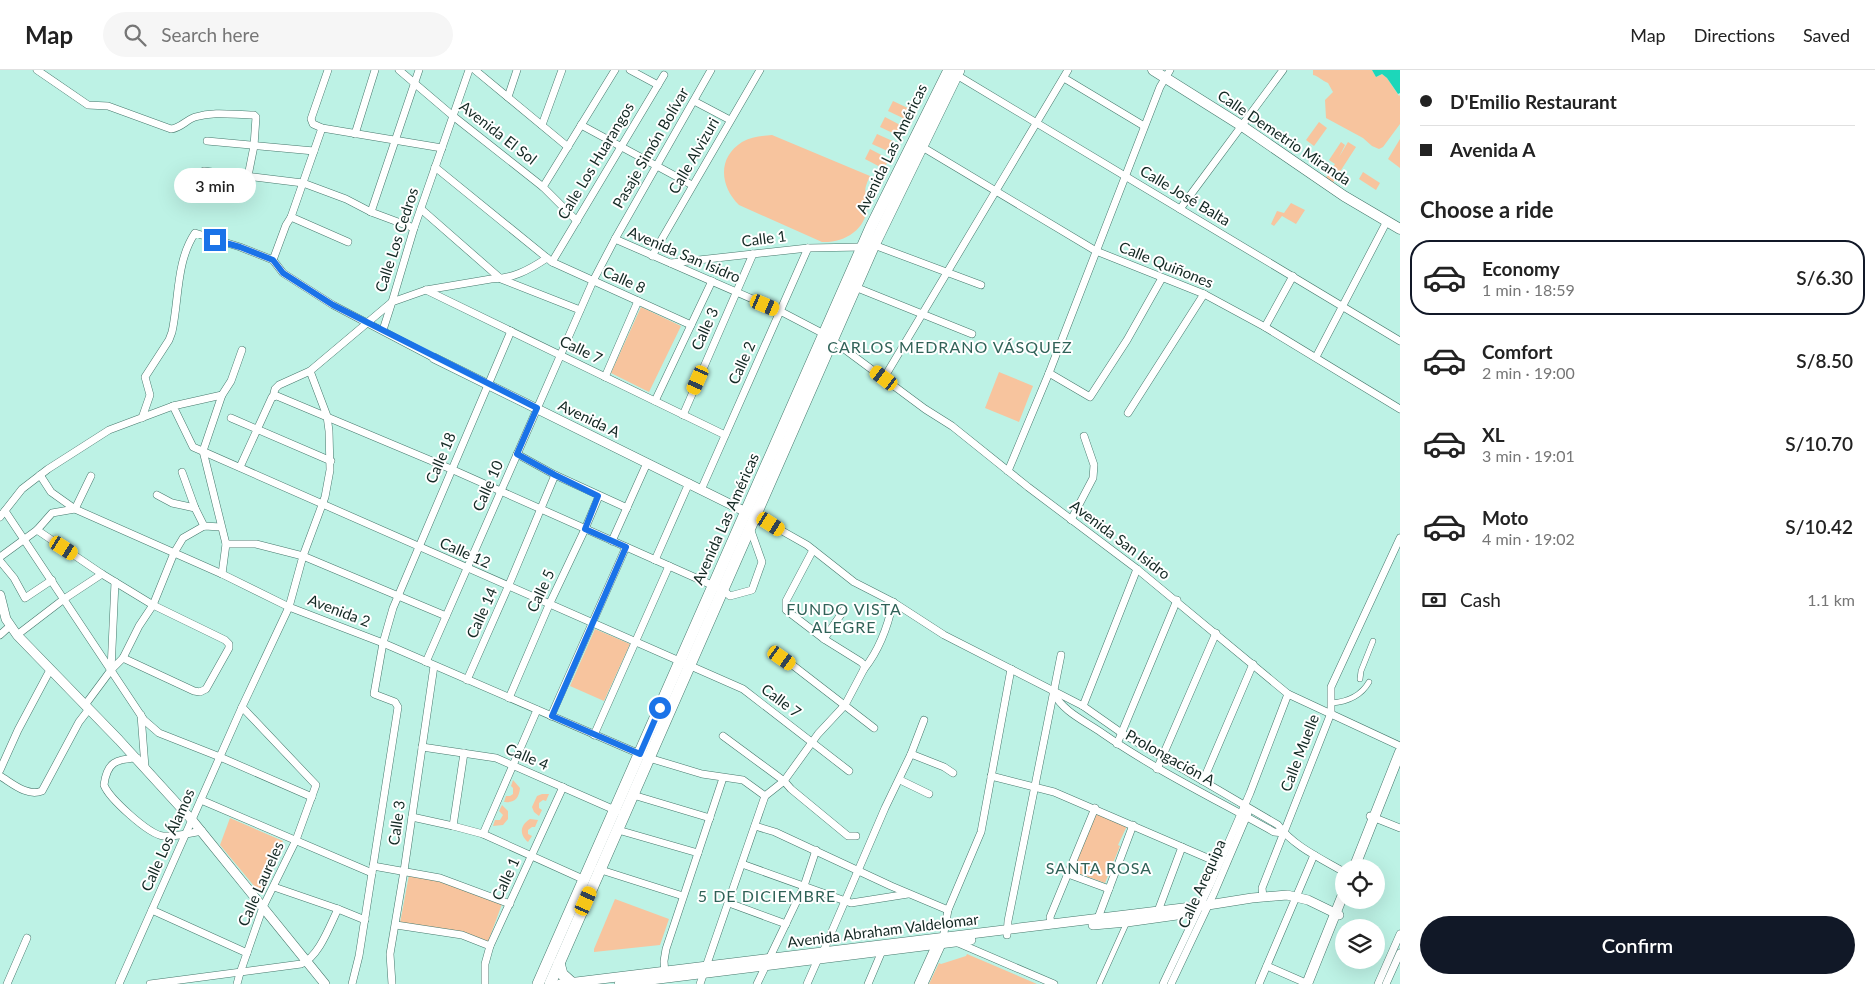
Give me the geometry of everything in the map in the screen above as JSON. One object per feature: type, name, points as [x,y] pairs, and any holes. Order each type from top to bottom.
[{"type":"main road","name":"Calle Demetrio Miranda","points":[[1153,70],[1167,74],[1344,196],[1400,228]]},
{"type":"main road","name":"Avenida Las Américas","points":[[550,984],[560,963],[595,868],[868,246],[952,71]]},
{"type":"main road","name":"Avenida Las Américas","points":[[828,337],[855,287],[868,246]]},
{"type":"main road","name":"Avenida Las Américas","points":[[718,588],[750,528],[750,514]]},
{"type":"main road","points":[[1358,859],[1400,752]]},
{"type":"main road","name":"Avenida Las Américas","points":[[538,984],[585,880],[595,868],[618,830],[620,812],[633,795],[644,756]]},
{"type":"main road","points":[[1361,859],[1374,817],[1400,765]]},
{"type":"main road","points":[[1308,984],[1339,909]]},
{"type":"main road","points":[[1337,914],[1340,909]]},
{"type":"main road","points":[[560,963],[566,983]]},
{"type":"street","points":[[37,70],[88,104],[108,106],[171,129],[179,127],[195,117],[212,112],[254,115],[256,117],[254,146],[248,176]]},
{"type":"street","points":[[328,70],[311,119],[313,124],[322,128],[442,148]]},
{"type":"street","points":[[355,134],[375,70]]},
{"type":"street","name":"Avenida El Sol","points":[[399,70],[453,116],[543,187],[577,221]]},
{"type":"street","points":[[371,212],[419,70]]},
{"type":"street","name":"Calle Los Cedros","points":[[240,467],[275,389],[283,382],[310,371],[392,302],[414,228],[469,70]]},
{"type":"street","points":[[475,70],[568,147]]},
{"type":"street","points":[[508,97],[517,70]]},
{"type":"street","points":[[542,125],[562,70]]},
{"type":"street","points":[[543,187],[615,70]]},
{"type":"street","points":[[630,70],[658,85]]},
{"type":"street","name":"Pasaje Simón Bolívar","points":[[614,239],[712,70]]},
{"type":"street","name":"Calle Alvizuri","points":[[652,256],[760,70]]},
{"type":"street","points":[[884,378],[1068,70]]},
{"type":"street","points":[[1180,209],[1282,70]]},
{"type":"street","name":"Calle José Balta","points":[[952,71],[1400,341]]},
{"type":"street","points":[[1008,471],[1049,373],[1144,126],[1167,74]]},
{"type":"street","name":"Calle Los Huarangos","points":[[550,260],[577,221],[664,75]]},
{"type":"street","points":[[1064,78],[1144,126]]},
{"type":"street","points":[[694,101],[730,120]]},
{"type":"street","points":[[581,126],[692,185]]},
{"type":"street","points":[[273,260],[286,225],[291,218],[322,128]]},
{"type":"street","points":[[207,140],[314,151]]},
{"type":"street","name":"Calle Quiñones","points":[[917,144],[1096,251],[1204,294],[1265,327],[1400,409]]},
{"type":"street","name":"Calle 8","points":[[435,167],[550,260],[691,325]]},
{"type":"street","points":[[204,172],[303,183],[414,228]]},
{"type":"street","points":[[421,209],[501,279],[580,310]]},
{"type":"street","points":[[291,218],[348,242]]},
{"type":"street","points":[[1316,357],[1387,221]]},
{"type":"street","name":"Avenida A","points":[[142,418],[150,394],[145,380],[146,373],[165,347],[172,332],[176,299],[188,248],[194,234],[202,235],[273,260],[283,273],[333,305],[434,358],[750,514]]},
{"type":"street","name":"Avenida San Isidro","points":[[614,239],[780,311],[828,337],[952,426],[1071,520],[1137,569],[1288,694],[1400,746]]},
{"type":"street","name":"Calle 10","points":[[426,662],[580,310],[614,239]]},
{"type":"street","points":[[868,246],[948,272],[981,285]]},
{"type":"street","name":"Calle 1","points":[[670,264],[808,248],[868,246]]},
{"type":"street","name":"Calle 2","points":[[701,490],[808,248]]},
{"type":"street","name":"Calle 3","points":[[683,415],[753,254]]},
{"type":"street","points":[[383,330],[392,302],[426,290],[501,279],[524,272],[550,260]]},
{"type":"street","points":[[1265,327],[1293,276]]},
{"type":"street","points":[[1049,373],[1090,397],[1127,340],[1162,278]]},
{"type":"street","points":[[655,401],[712,281]]},
{"type":"street","points":[[855,287],[972,334]]},
{"type":"street","name":"Calle 7","points":[[426,290],[725,435]]},
{"type":"street","points":[[1128,413],[1204,294]]},
{"type":"street","points":[[604,377],[638,301]]},
{"type":"street","name":"Calle 18","points":[[373,870],[398,707],[395,702],[374,694],[383,643],[398,596],[450,469],[511,331]]},
{"type":"street","points":[[222,574],[226,544],[203,451],[222,395],[231,381],[242,350]]},
{"type":"street","name":"Calle Los Álamos","points":[[119,984],[242,707],[289,607],[303,556],[329,482],[331,461],[327,416],[310,371]]},
{"type":"street","points":[[222,395],[173,406],[109,430],[22,489],[2,514],[24,538],[141,715],[159,733],[312,797],[316,785],[242,707]]},
{"type":"street","points":[[273,397],[280,397],[327,416],[450,469],[718,588],[730,596],[753,588],[762,560],[750,528]]},
{"type":"street","points":[[173,406],[191,445],[203,451]]},
{"type":"street","points":[[231,418],[331,461]]},
{"type":"street","points":[[1071,520],[1093,478],[1094,465],[1084,436]]},
{"type":"street","name":"Calle 12","points":[[203,451],[685,664]]},
{"type":"street","points":[[517,454],[555,475],[627,508]]},
{"type":"street","points":[[612,541],[647,463]]},
{"type":"street","points":[[182,472],[195,508],[204,526]]},
{"type":"street","name":"Avenida 2","points":[[40,475],[51,492],[75,509],[222,574],[289,607],[383,643],[644,756],[702,774],[743,780],[765,796]]},
{"type":"street","name":"Calle 14","points":[[467,680],[555,475]]},
{"type":"street","points":[[0,556],[37,530],[52,513],[75,509],[91,476]]},
{"type":"street","points":[[655,560],[689,483]]},
{"type":"street","points":[[157,495],[172,503],[195,508]]},
{"type":"street","name":"Calle 5","points":[[509,698],[598,496]]},
{"type":"street","name":"Prolongación A","points":[[750,514],[771,524],[813,550],[854,582],[893,602],[944,635],[1083,706],[1123,734],[1278,825],[1284,833],[1314,855],[1335,867]]},
{"type":"street","points":[[0,776],[12,785],[24,790],[35,793],[42,791],[87,707],[111,670],[123,658],[139,626],[153,605],[174,553],[183,538],[204,526],[222,527]]},
{"type":"street","points":[[37,530],[102,574],[153,605],[225,640],[229,644],[227,652],[206,689],[198,692],[123,658]]},
{"type":"street","name":"Calle Muelle","points":[[1260,897],[1331,713],[1332,687],[1400,538]]},
{"type":"street","points":[[226,544],[256,544],[303,556],[446,616]]},
{"type":"street","points":[[552,716],[626,547]]},
{"type":"street","points":[[813,550],[785,605],[786,610],[824,639],[861,662],[864,665],[864,669]]},
{"type":"street","points":[[0,562],[14,578],[25,598],[52,580]]},
{"type":"street","points":[[594,735],[669,566]]},
{"type":"street","points":[[1083,706],[1137,569]]},
{"type":"street","points":[[17,635],[64,599],[102,574]]},
{"type":"street","points":[[111,670],[115,582]]},
{"type":"street","points":[[0,596],[2,609],[10,626],[17,635],[137,758],[202,831],[325,984]]},
{"type":"street","points":[[1117,744],[1123,734],[1176,600]]},
{"type":"street","points":[[700,984],[765,796],[784,781],[812,742],[845,704],[864,669],[874,657],[888,624],[893,602]]},
{"type":"street","points":[[824,639],[844,610]]},
{"type":"street","points":[[0,635],[10,626]]},
{"type":"street","points":[[1157,768],[1216,633]]},
{"type":"street","points":[[1360,679],[1359,670],[1372,643],[1365,641]]},
{"type":"street","points":[[773,650],[874,728]]},
{"type":"street","points":[[1007,932],[1053,692],[1062,655]]},
{"type":"street","name":"Calle 7","points":[[685,664],[743,689],[849,771]]},
{"type":"street","points":[[1203,781],[1253,664]]},
{"type":"street","name":"Calle 3","points":[[392,984],[390,962],[434,666]]},
{"type":"street","points":[[924,984],[942,938],[948,910],[981,832],[1011,669]]},
{"type":"street","points":[[0,770],[18,730],[52,672]]},
{"type":"street","points":[[1331,703],[1352,698],[1363,691],[1369,682]]},
{"type":"street","name":"Prolongación A","points":[[1053,692],[1058,703],[1117,744],[1274,832],[1284,833]]},
{"type":"street","name":"Calle Arequipa","points":[[1171,984],[1244,814],[1250,793],[1288,694]]},
{"type":"street","points":[[483,834],[537,710]]},
{"type":"street","points":[[141,715],[145,767]]},
{"type":"street","points":[[807,984],[885,808],[900,780],[924,720]]},
{"type":"street","points":[[723,736],[784,781],[791,789],[848,836],[856,836]]},
{"type":"street","name":"Calle 4","points":[[422,747],[496,758],[620,812]]},
{"type":"street","points":[[453,826],[464,753]]},
{"type":"street","points":[[911,754],[944,767],[953,774]]},
{"type":"street","points":[[137,758],[118,760],[113,764],[105,778],[104,785],[106,790],[126,811],[154,834],[169,836],[202,831]]},
{"type":"street","points":[[991,776],[1035,786],[1095,808],[1219,863]]},
{"type":"street","points":[[665,975],[664,956],[723,778]]},
{"type":"street","points":[[900,780],[929,794]]},
{"type":"street","name":"Calle 1","points":[[484,984],[485,964],[490,946],[563,787]]},
{"type":"street","points":[[633,795],[710,818]]},
{"type":"street","name":"Calle Laureles","points":[[237,984],[263,907],[296,840],[312,797]]},
{"type":"street","points":[[201,800],[373,870],[404,870],[456,882],[510,904]]},
{"type":"street","points":[[1051,924],[1050,917],[1095,808]]},
{"type":"street","name":"Calle Arequipa","points":[[1163,984],[1202,909],[1219,863],[1244,814]]},
{"type":"street","points":[[1374,817],[1400,828]]},
{"type":"street","points":[[412,818],[483,834],[585,880]]},
{"type":"street","points":[[1098,921],[1133,825]]},
{"type":"street","points":[[755,826],[775,832],[857,871],[948,910]]},
{"type":"street","points":[[618,830],[698,853]]},
{"type":"street","points":[[1158,911],[1182,847]]},
{"type":"street","points":[[757,984],[804,886],[816,850]]},
{"type":"street","points":[[1259,984],[1314,855]]},
{"type":"street","points":[[742,864],[851,903],[909,894]]},
{"type":"street","points":[[595,868],[684,896]]},
{"type":"street","points":[[352,984],[373,870]]},
{"type":"street","points":[[1068,874],[1109,889]]},
{"type":"street","points":[[274,887],[365,920]]},
{"type":"street","points":[[1202,909],[1243,906],[1260,897],[1281,894],[1296,896],[1337,914]]},
{"type":"street","points":[[729,902],[786,924]]},
{"type":"street","points":[[150,984],[240,973],[307,962],[320,945],[338,909]]},
{"type":"street","name":"Avenida Abraham Valdelomar","points":[[942,938],[957,942],[1051,924],[1098,921],[1127,922],[1202,909]]},
{"type":"street","name":"Avenida Abraham Valdelomar","points":[[566,983],[665,975],[882,948],[942,938],[1098,921],[1158,911],[1202,909]]},
{"type":"street","points":[[152,910],[247,953]]},
{"type":"street","points":[[1099,984],[1127,922]]},
{"type":"street","points":[[396,925],[462,935],[490,946]]},
{"type":"street","points":[[1378,984],[1398,943],[1400,934]]},
{"type":"street","points":[[7,984],[27,938]]},
{"type":"street","points":[[918,984],[942,938]]},
{"type":"street","points":[[974,950],[971,945],[976,939]]},
{"type":"street","points":[[957,942],[1054,984]]},
{"type":"street","points":[[868,984],[882,948]]},
{"type":"street","points":[[1386,984],[1400,953]]},
{"type":"street","points":[[1267,966],[1308,984]]},
{"type":"street","name":"Avenida Abraham Valdelomar","points":[[619,984],[648,982],[665,975]]},
{"type":"shaded area","points":[[1313,70],[1372,70],[1376,77],[1382,74],[1387,78],[1400,95],[1400,124],[1383,147],[1379,149],[1372,146],[1363,138],[1326,118],[1325,100],[1333,92],[1328,83],[1313,75]]},
{"type":"shaded area","points":[[1372,70],[1400,70],[1400,93],[1398,94],[1387,78],[1382,74],[1376,77]]},
{"type":"shaded area","points":[[893,101],[912,110],[907,120],[888,111]]},
{"type":"shaded area","points":[[885,117],[904,127],[899,136],[880,127]]},
{"type":"shaded area","points":[[1319,122],[1327,128],[1314,146],[1306,140]]},
{"type":"shaded area","points":[[877,134],[897,143],[892,153],[872,144]]},
{"type":"shaded area","points":[[772,135],[870,176],[865,190],[867,202],[866,215],[863,222],[852,234],[838,240],[822,242],[739,205],[725,181],[724,172],[728,156],[745,140]]},
{"type":"shaded area","points":[[1400,139],[1400,168],[1388,159]]},
{"type":"shaded area","points":[[1341,142],[1345,145],[1339,157],[1348,142],[1356,147],[1332,184],[1325,179],[1335,164],[1329,160]]},
{"type":"shaded area","points":[[870,149],[889,159],[884,169],[865,159]]},
{"type":"shaded area","points":[[1363,172],[1380,183],[1376,190],[1359,179]]},
{"type":"shaded area","points":[[1291,203],[1305,210],[1296,224],[1282,216],[1274,226],[1271,224],[1277,211],[1284,213]]},
{"type":"shaded area","points":[[641,307],[681,326],[649,392],[611,373]]},
{"type":"shaded area","points":[[999,372],[1033,386],[1019,422],[985,408]]},
{"type":"shaded area","points":[[595,629],[630,644],[604,701],[570,686]]},
{"type":"shaded area","points":[[513,780],[520,788],[517,798],[511,802],[504,802],[506,796],[513,794],[511,786]]},
{"type":"shaded area","points":[[549,794],[546,801],[543,800],[539,803],[539,808],[542,810],[539,816],[532,807],[537,796]]},
{"type":"shaded area","points":[[502,805],[508,811],[508,819],[503,825],[493,826],[495,820],[500,820],[503,815],[499,811]]},
{"type":"shaded area","points":[[1096,814],[1127,826],[1118,845],[1120,846],[1105,883],[1072,871]]},
{"type":"shaded area","points":[[230,818],[283,841],[260,893],[220,845]]},
{"type":"shaded area","points":[[530,819],[538,820],[535,827],[528,830],[528,834],[532,836],[528,842],[523,836],[522,828]]},
{"type":"shaded area","points":[[409,875],[440,881],[502,904],[488,942],[464,933],[400,923]]},
{"type":"shaded area","points":[[615,899],[669,919],[660,945],[594,952]]},
{"type":"shaded area","points":[[967,954],[1037,984],[929,984],[939,963],[966,956]]},
{"type":"district","name":"CARLOS MEDRANO VÁSQUEZ","points":[[950,347]]},
{"type":"district","name":"FUNDO VISTA ALEGRE","points":[[844,618]]},
{"type":"district","name":"SANTA ROSA","points":[[1099,868]]},
{"type":"district","name":"5 DE DICIEMBRE","points":[[767,896]]},
{"type":"route","points":[[215,240],[240,247],[273,260],[283,273],[333,305],[383,330],[398,340],[537,408],[517,454],[598,496],[585,529],[626,547],[552,716],[640,754],[660,708]]}]
